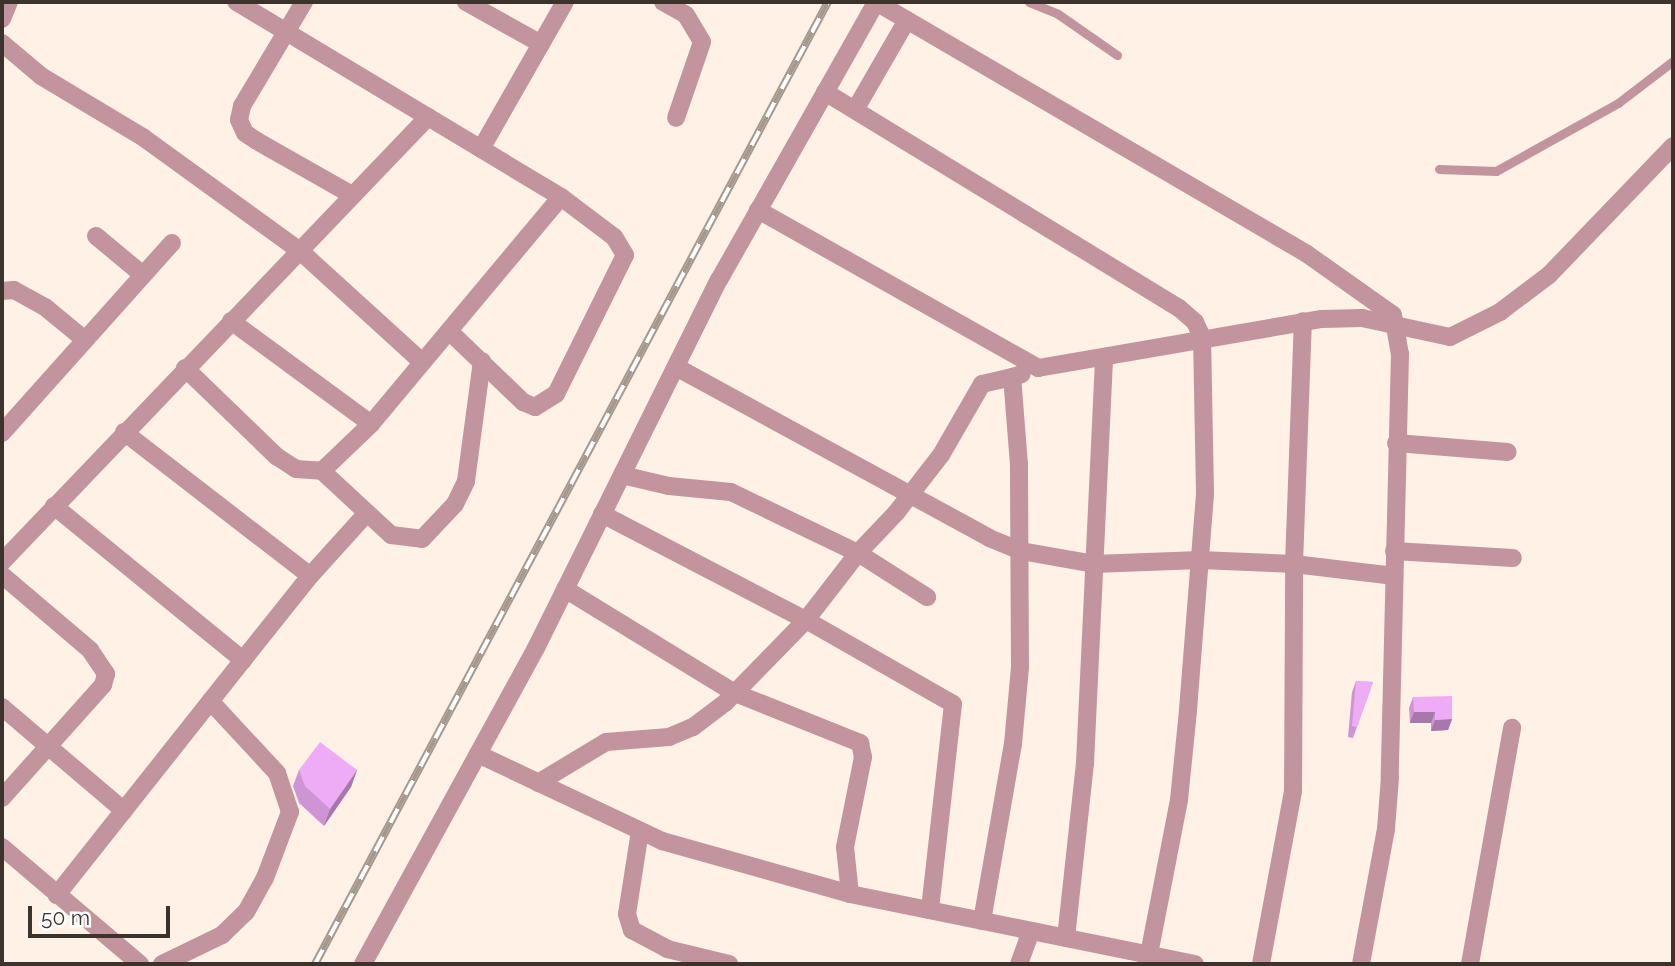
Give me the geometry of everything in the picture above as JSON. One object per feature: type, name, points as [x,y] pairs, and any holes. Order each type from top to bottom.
[{"type":"street","points":[[2,19],[9,2]]},
{"type":"street","points":[[236,2],[561,198],[614,237],[625,255],[556,394],[535,407],[523,402],[449,331]]},
{"type":"street","points":[[304,2],[242,106],[239,120],[245,133],[257,141],[352,195]]},
{"type":"street","points":[[467,2],[541,44]]},
{"type":"street","points":[[481,149],[565,2]]},
{"type":"street","points":[[663,2],[686,15],[702,42],[676,118]]},
{"type":"street","points":[[363,964],[565,589],[758,210],[876,2],[1307,254],[1379,302],[1397,325],[1400,354],[1390,777],[1386,830],[1361,964]]},
{"type":"street","points":[[855,110],[907,20]]},
{"type":"street","points":[[2,43],[41,76],[144,138],[299,250],[422,362]]},
{"type":"street","points":[[824,92],[1179,308],[1195,321],[1202,337],[1205,494],[1200,560],[1179,800],[1149,960]]},
{"type":"street","points":[[2,562],[428,117]]},
{"type":"street","points":[[538,783],[606,742],[669,737],[694,727],[735,693],[806,620],[858,553],[911,493],[941,455],[982,384],[1038,368],[1303,321],[1362,318],[1450,337],[1480,323],[1549,275],[1673,146]]},
{"type":"street","points":[[322,471],[371,424],[561,198]]},
{"type":"street","points":[[758,210],[1038,368]]},
{"type":"street","points":[[96,236],[143,275]]},
{"type":"street","points":[[2,433],[172,243]]},
{"type":"street","points":[[2,291],[14,290],[45,307],[85,340]]},
{"type":"street","points":[[231,321],[371,424]]},
{"type":"street","points":[[1261,964],[1293,791],[1294,564],[1303,321]]},
{"type":"street","points":[[1066,938],[1085,763],[1104,358]]},
{"type":"street","points":[[185,368],[276,456],[296,469],[322,471],[391,535],[407,540],[422,538],[455,504],[466,481],[482,361]]},
{"type":"street","points":[[676,367],[989,538],[1021,551],[1094,564],[1200,560],[1294,564],[1394,576]]},
{"type":"street","points":[[982,921],[1013,744],[1021,551],[1012,377]]},
{"type":"street","points":[[124,432],[310,576]]},
{"type":"street","points":[[1396,443],[1508,452]]},
{"type":"street","points":[[622,475],[669,486],[730,492],[858,553],[927,597]]},
{"type":"street","points":[[54,506],[243,660]]},
{"type":"street","points":[[58,895],[310,576],[367,513]]},
{"type":"street","points":[[602,514],[806,620],[953,704],[930,910]]},
{"type":"street","points":[[1394,551],[1513,558]]},
{"type":"street","points":[[2,575],[90,650],[106,674],[103,685],[2,798]]},
{"type":"street","points":[[565,589],[735,693],[860,743],[863,757],[845,847],[850,894]]},
{"type":"street","points":[[162,964],[214,940],[246,912],[265,878],[290,812],[278,773],[210,701]]},
{"type":"street","points":[[2,707],[124,811]]},
{"type":"street","points":[[1470,964],[1512,728]]},
{"type":"street","points":[[478,754],[662,841],[850,894],[1031,930],[1149,960],[1195,964]]},
{"type":"street","points":[[640,831],[627,914],[632,930],[667,949],[729,964]]},
{"type":"street","points":[[2,847],[140,964]]},
{"type":"street","points":[[1019,964],[1031,930]]},
{"type":"lane","points":[[1029,2],[1058,14],[1117,55]]},
{"type":"lane","points":[[1439,169],[1496,171],[1618,103],[1673,61]]},
{"type":"building","points":[[1356,681],[1373,682],[1357,727],[1352,726]]},
{"type":"building","points":[[1452,696],[1452,719],[1435,720],[1435,712],[1414,712],[1413,697]]},
{"type":"building","points":[[320,742],[357,770],[330,809],[305,786],[299,770]]},
{"type":"railway","points":[[315,964],[828,2]]}]
